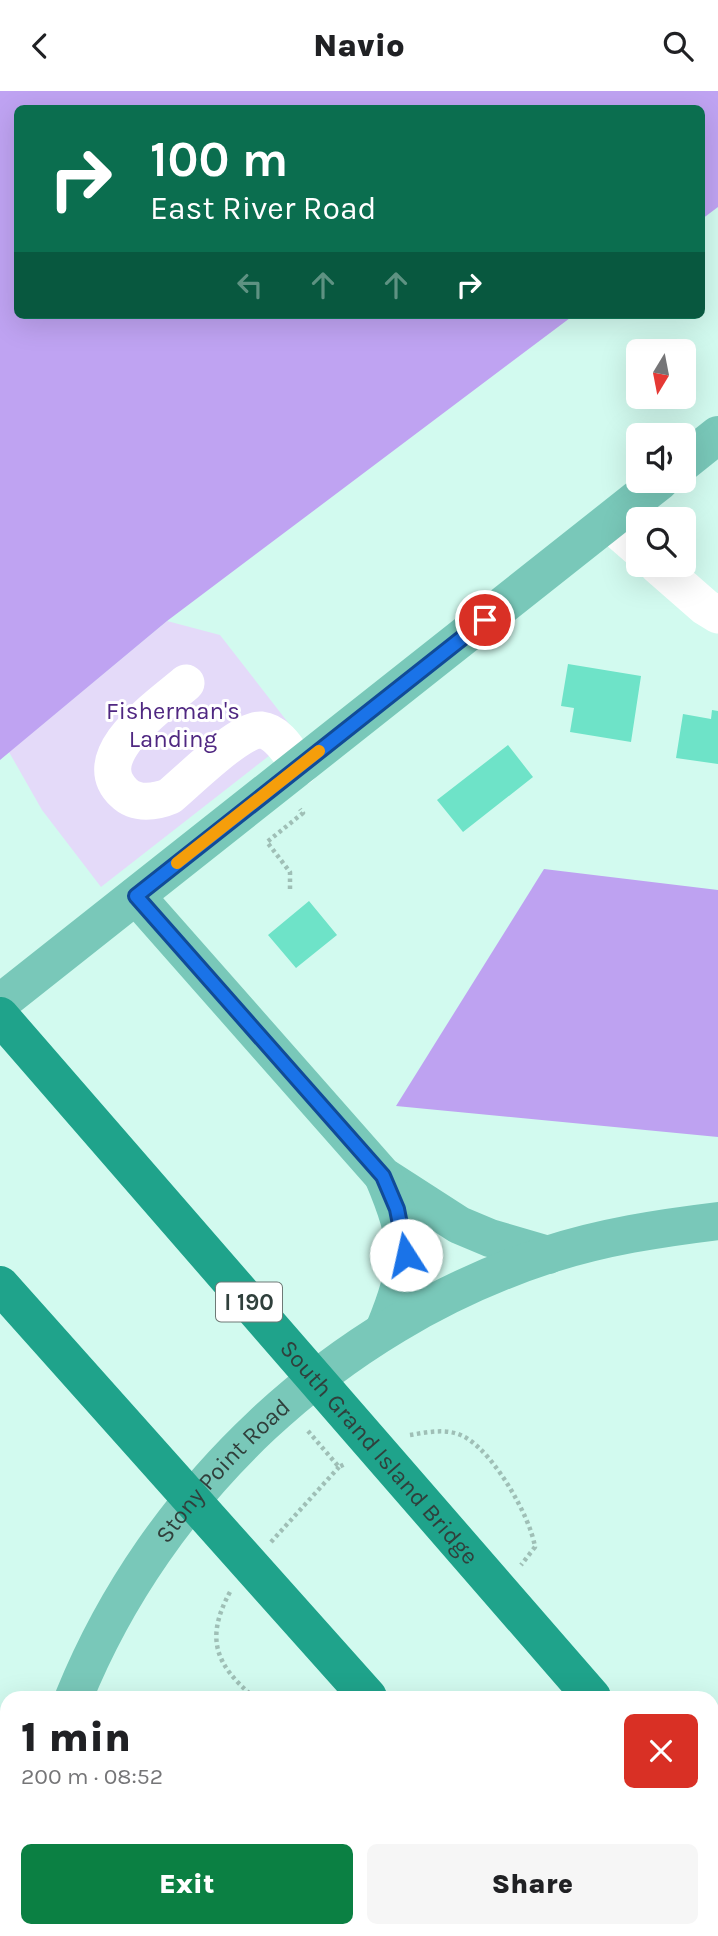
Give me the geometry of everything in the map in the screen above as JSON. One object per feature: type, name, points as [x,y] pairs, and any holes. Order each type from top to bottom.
[{"type":"highway","name":"South Grand Island Bridge","points":[[0,1017],[587,1691]]},
{"type":"highway","points":[[0,1285],[363,1691]]},
{"type":"main road","points":[[696,452],[718,435]]},
{"type":"main road","points":[[0,1003],[645,493]]},
{"type":"main road","points":[[136,896],[383,1176],[459,1225],[490,1238],[548,1255]]},
{"type":"main road","points":[[383,1176],[397,1209],[406,1255],[405,1273],[384,1330]]},
{"type":"main road","name":"Stony Point Road","points":[[77,1691],[112,1616],[148,1557],[184,1509],[277,1411],[384,1330],[457,1292],[548,1255],[624,1235],[718,1221]]},
{"type":"street","points":[[608,522],[626,538]]},
{"type":"street","points":[[671,577],[718,615]]},
{"type":"street","points":[[186,683],[126,735],[118,748],[114,772],[117,786],[127,796],[143,801],[159,801],[170,796],[239,738],[253,731],[263,730],[279,739],[300,767]]},
{"type":"path","points":[[290,889],[290,872],[267,842],[303,813],[297,805]]},
{"type":"green space","name":"Fisherman's Landing","points":[[167,621],[220,635],[297,734],[101,887],[42,810],[9,752]]},
{"type":"shaded area","points":[[0,91],[718,91],[718,207],[705,217],[705,105],[14,105],[14,319],[569,319],[167,621],[0,760]]},
{"type":"shaded area","points":[[544,869],[718,890],[718,1137],[396,1106]]},
{"type":"building","points":[[568,664],[641,676],[631,742],[570,732],[574,708],[561,706]]},
{"type":"building","points":[[712,710],[718,711],[718,764],[676,758],[683,714],[711,719]]},
{"type":"building","points":[[508,745],[533,777],[463,832],[437,800]]},
{"type":"building","points":[[309,901],[337,935],[296,968],[268,935]]},
{"type":"slow traffic","points":[[177,863],[319,751]]},
{"type":"route","points":[[406,1255],[397,1209],[383,1176],[136,896],[485,620]]}]
